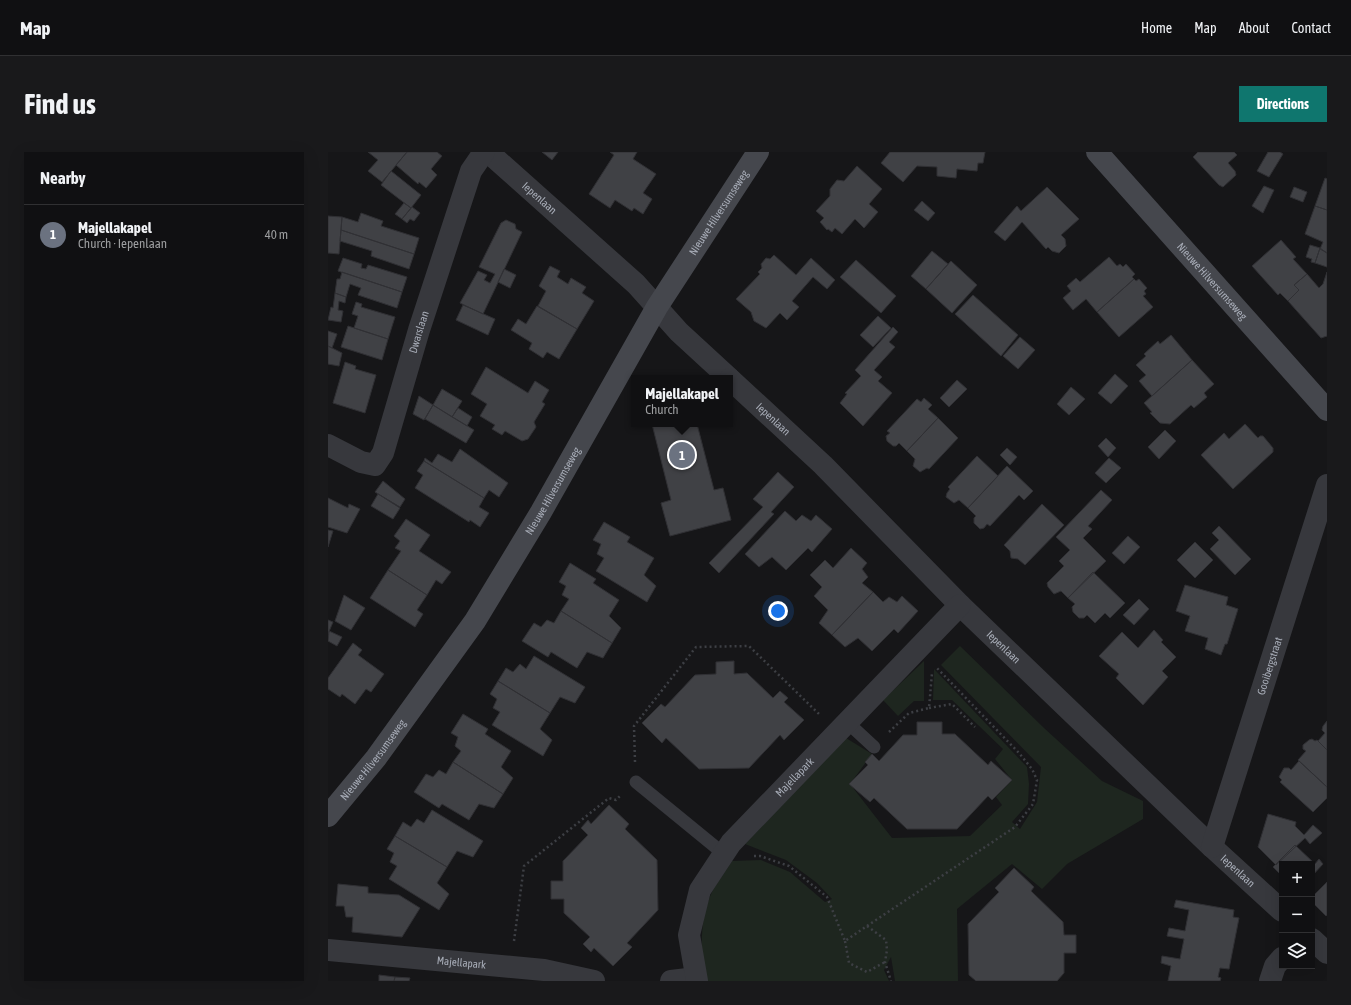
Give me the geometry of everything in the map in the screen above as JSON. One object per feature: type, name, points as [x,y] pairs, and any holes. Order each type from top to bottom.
[{"type":"street","name":"Dwarslaan","points":[[328,445],[361,462],[375,465],[383,453],[419,330],[471,171],[484,152]]},
{"type":"street","name":"Iepenlaan","points":[[488,152],[636,284],[679,332],[727,375]]},
{"type":"street","name":"Nieuwe Hilversumseweg","points":[[328,816],[376,758],[474,621],[541,512],[657,307],[758,152]]},
{"type":"street","name":"Nieuwe Hilversumseweg","points":[[1097,152],[1327,410]]},
{"type":"street","name":"Iepenlaan","points":[[733,381],[823,465],[960,605],[1212,847],[1279,908]]},
{"type":"street","name":"Gooibergstraat","points":[[1212,847],[1327,485]]},
{"type":"street","name":"Majellapark","points":[[671,981],[697,979],[688,935],[700,890],[731,843],[960,605]]},
{"type":"street","points":[[1315,942],[1327,953]]},
{"type":"street","name":"Majellapark","points":[[328,950],[544,970],[594,981]]},
{"type":"street","points":[[1270,981],[1279,962]]},
{"type":"lane","points":[[847,722],[874,747]]},
{"type":"lane","points":[[636,782],[724,854]]},
{"type":"path","points":[[844,941],[1015,827],[1033,804],[1037,780],[1032,769],[1019,752],[932,663],[929,708]]},
{"type":"path","points":[[874,747],[909,713],[929,708],[952,704],[976,727]]},
{"type":"path","points":[[724,854],[760,856],[789,866],[827,897],[844,941],[849,963],[867,972],[885,962]]},
{"type":"path","points":[[867,926],[886,940],[887,950],[885,962],[891,981]]},
{"type":"shaded area","points":[[960,646],[1044,728],[1102,781],[1143,801],[1143,819],[1067,864],[1042,889],[1012,864],[957,909],[958,981],[895,981],[891,957],[884,970],[889,981],[706,981],[702,959],[702,935],[705,911],[713,890],[732,861],[761,860],[790,872],[825,902],[832,899],[817,883],[786,860],[745,844],[846,738],[872,754],[850,784],[892,838],[970,836],[1002,805],[996,797],[1012,780],[995,759],[1003,749],[952,700],[933,700],[934,669],[1027,767],[1029,784],[1028,804],[1012,822],[1020,829],[1037,802],[1041,767],[941,665]]},
{"type":"shaded area","points":[[924,661],[924,701],[914,701],[898,716],[883,700]]},
{"type":"building","points":[[368,152],[407,152],[382,182],[368,171],[378,160]]},
{"type":"building","points":[[407,152],[437,152],[442,156],[431,169],[437,175],[426,188],[419,182],[418,184],[396,165]]},
{"type":"building","points":[[542,152],[558,152],[552,160]]},
{"type":"building","points":[[610,152],[637,152],[633,159],[656,174],[643,193],[652,199],[643,214],[634,208],[632,211],[615,200],[610,208],[589,194],[614,155]]},
{"type":"building","points":[[890,152],[985,152],[983,163],[978,163],[977,171],[957,169],[956,178],[937,176],[937,167],[917,166],[903,182],[881,163]]},
{"type":"building","points":[[1198,152],[1234,152],[1237,155],[1228,163],[1235,171],[1236,175],[1223,187],[1219,185],[1193,157]]},
{"type":"building","points":[[1268,152],[1280,152],[1283,154],[1269,177],[1257,171]]},
{"type":"building","points":[[857,166],[882,189],[869,204],[878,212],[864,228],[855,219],[842,234],[835,228],[832,232],[828,229],[827,230],[820,222],[824,218],[816,211],[830,196],[830,189],[837,180],[844,181]]},
{"type":"building","points":[[391,171],[421,195],[411,208],[381,185]]},
{"type":"building","points":[[1325,178],[1327,179],[1327,210],[1315,206]]},
{"type":"building","points":[[1264,186],[1274,190],[1263,213],[1252,206]]},
{"type":"building","points":[[1047,187],[1079,219],[1061,235],[1065,239],[1066,246],[1059,253],[1052,251],[1048,247],[1046,249],[1022,222],[1005,241],[994,232],[1017,206],[1021,211]]},
{"type":"building","points":[[1294,187],[1307,192],[1303,202],[1290,197]]},
{"type":"building","points":[[922,201],[935,213],[928,221],[914,210]]},
{"type":"building","points":[[404,203],[411,208],[402,219],[395,214]]},
{"type":"building","points":[[1315,206],[1327,210],[1327,253],[1320,249],[1323,242],[1305,234]]},
{"type":"building","points":[[412,207],[420,213],[414,221],[410,219],[407,223],[402,219]]},
{"type":"building","points":[[361,213],[383,221],[381,226],[419,238],[414,254],[341,230],[342,217],[358,222]]},
{"type":"building","points":[[328,216],[342,217],[339,254],[328,253]]},
{"type":"building","points":[[506,220],[515,224],[516,229],[522,232],[483,314],[460,303],[478,271],[487,275],[484,280],[490,283],[495,274],[479,267],[501,223]]},
{"type":"building","points":[[341,230],[414,254],[409,269],[371,256],[372,251],[340,241]]},
{"type":"building","points":[[1281,240],[1296,257],[1293,259],[1307,274],[1294,285],[1299,290],[1288,301],[1280,293],[1278,295],[1252,266]]},
{"type":"building","points":[[1310,245],[1320,248],[1315,263],[1311,262],[1312,259],[1306,257]]},
{"type":"building","points":[[1320,248],[1327,253],[1327,267],[1315,263]]},
{"type":"building","points":[[932,251],[948,264],[926,289],[911,276]]},
{"type":"building","points":[[774,255],[796,275],[811,258],[835,280],[827,289],[813,277],[792,301],[799,307],[787,320],[780,313],[766,328],[754,321],[751,312],[736,299],[760,274],[758,272],[762,268],[761,264],[766,258],[770,259]]},
{"type":"building","points":[[1109,257],[1117,266],[1120,264],[1123,267],[1126,264],[1135,274],[1132,277],[1134,279],[1097,312],[1086,299],[1073,310],[1063,298],[1071,291],[1067,286],[1076,278],[1080,282]]},
{"type":"building","points":[[343,258],[362,264],[361,268],[366,269],[368,265],[407,277],[402,292],[338,271]]},
{"type":"building","points":[[856,260],[896,296],[881,313],[840,277]]},
{"type":"building","points":[[951,261],[977,285],[952,313],[926,289]]},
{"type":"building","points":[[550,266],[560,271],[557,277],[568,284],[571,278],[586,287],[582,293],[594,301],[577,329],[538,306],[546,291],[539,286]]},
{"type":"building","points":[[504,269],[516,275],[510,288],[498,282]]},
{"type":"building","points":[[342,272],[402,292],[397,308],[358,295],[361,288],[350,284],[346,297],[335,293],[337,279],[340,279]]},
{"type":"building","points":[[1327,272],[1327,336],[1321,338],[1288,301],[1299,290],[1294,285],[1307,274],[1319,288],[1323,284]]},
{"type":"building","points":[[1134,279],[1136,281],[1139,279],[1147,288],[1144,291],[1146,294],[1143,296],[1153,307],[1119,337],[1097,312]]},
{"type":"building","points":[[335,293],[346,297],[345,303],[339,301],[338,310],[343,311],[341,322],[328,320],[331,307],[333,308]]},
{"type":"building","points":[[973,295],[1018,335],[1001,356],[955,314]]},
{"type":"building","points":[[356,302],[362,304],[361,307],[395,317],[388,339],[354,328],[358,316],[352,314]]},
{"type":"building","points":[[463,305],[495,319],[488,335],[456,320]]},
{"type":"building","points":[[537,306],[577,329],[559,359],[547,352],[543,358],[529,349],[532,343],[511,330],[518,319],[526,324]]},
{"type":"building","points":[[878,316],[891,328],[873,347],[860,335]]},
{"type":"building","points":[[348,326],[388,339],[382,360],[341,347]]},
{"type":"building","points":[[893,327],[898,332],[889,342],[895,347],[874,370],[882,377],[878,381],[892,393],[863,426],[840,403],[847,394],[845,393],[861,376],[855,370]]},
{"type":"building","points":[[328,331],[337,334],[332,348],[328,346]]},
{"type":"building","points":[[1171,335],[1192,360],[1152,396],[1139,381],[1146,375],[1136,365],[1146,356],[1144,354],[1158,341],[1160,344]]},
{"type":"building","points":[[1020,337],[1035,350],[1018,369],[1003,356]]},
{"type":"building","points":[[328,346],[342,353],[339,366],[328,364]]},
{"type":"building","points":[[1192,360],[1214,384],[1204,393],[1207,397],[1194,408],[1191,405],[1170,424],[1160,423],[1150,413],[1152,412],[1144,403]]},
{"type":"building","points":[[345,362],[356,366],[355,369],[376,375],[365,413],[333,403]]},
{"type":"building","points":[[486,367],[528,393],[535,381],[549,390],[542,402],[545,404],[534,422],[536,427],[528,439],[522,441],[505,431],[502,435],[492,429],[495,425],[480,416],[487,404],[471,394]]},
{"type":"building","points":[[1115,374],[1128,386],[1111,404],[1098,393]]},
{"type":"building","points":[[957,380],[967,389],[949,407],[940,398]]},
{"type":"building","points":[[1071,387],[1085,399],[1069,415],[1057,404]]},
{"type":"building","points":[[442,389],[462,401],[452,417],[433,405]]},
{"type":"building","points":[[419,396],[433,405],[424,420],[413,414]]},
{"type":"building","points":[[924,398],[932,405],[928,409],[938,418],[907,451],[899,443],[896,446],[893,446],[887,441],[886,436],[890,433],[887,431],[917,399],[921,402]]},
{"type":"building","points":[[433,405],[474,430],[466,443],[425,419]]},
{"type":"building","points":[[458,408],[472,417],[467,426],[452,417]]},
{"type":"building","points":[[938,418],[958,438],[929,469],[927,468],[920,472],[913,466],[915,459],[907,451]]},
{"type":"building","points":[[1245,424],[1258,438],[1263,436],[1273,448],[1273,452],[1233,489],[1201,455],[1224,433],[1229,439]]},
{"type":"building","points":[[653,427],[698,427],[714,490],[723,488],[731,520],[670,536],[661,503],[671,500]]},
{"type":"building","points":[[1165,430],[1176,441],[1159,459],[1148,447]]},
{"type":"building","points":[[1106,438],[1116,448],[1108,457],[1098,446]]},
{"type":"building","points":[[1007,448],[1017,457],[1010,465],[1000,455]]},
{"type":"building","points":[[460,449],[508,483],[499,497],[489,490],[484,498],[424,461],[425,458],[432,463],[438,454],[452,462]]},
{"type":"building","points":[[977,456],[998,476],[968,508],[959,500],[954,503],[946,497],[950,489],[948,487]]},
{"type":"building","points":[[1109,458],[1121,468],[1106,483],[1095,473]]},
{"type":"building","points":[[424,461],[484,498],[479,507],[489,513],[480,527],[470,520],[469,522],[415,488],[423,475],[417,471]]},
{"type":"building","points":[[1007,466],[1033,491],[1024,500],[1019,495],[990,526],[987,524],[984,528],[980,529],[974,523],[974,518],[976,516],[968,508]]},
{"type":"building","points":[[778,472],[794,487],[771,512],[774,514],[719,573],[709,563],[763,507],[753,499]]},
{"type":"building","points":[[383,481],[405,499],[400,507],[375,492]]},
{"type":"building","points":[[1101,490],[1112,500],[1088,526],[1092,529],[1083,538],[1106,561],[1068,598],[1061,591],[1054,594],[1048,587],[1047,583],[1064,566],[1059,561],[1070,550],[1056,537]]},
{"type":"building","points":[[378,494],[400,508],[393,519],[371,506]]},
{"type":"building","points":[[328,498],[348,508],[349,504],[360,509],[347,533],[328,527]]},
{"type":"building","points":[[1042,504],[1064,525],[1025,565],[1018,559],[1011,558],[1010,551],[1004,545]]},
{"type":"building","points":[[785,511],[796,521],[802,515],[811,521],[816,515],[832,529],[812,552],[808,548],[786,570],[772,557],[759,567],[745,554]]},
{"type":"building","points":[[406,519],[430,535],[419,551],[451,572],[442,584],[436,580],[427,595],[388,570],[401,551],[395,548],[400,541],[394,536]]},
{"type":"building","points":[[604,522],[630,537],[627,542],[654,558],[644,575],[656,586],[647,602],[596,571],[604,558],[597,554],[601,544],[593,540]]},
{"type":"building","points":[[1219,526],[1251,559],[1235,575],[1210,549],[1219,540],[1212,533]]},
{"type":"building","points":[[328,530],[333,531],[328,547]]},
{"type":"building","points":[[1128,536],[1140,547],[1124,564],[1112,553]]},
{"type":"building","points":[[1195,542],[1213,560],[1195,578],[1177,560]]},
{"type":"building","points":[[851,548],[867,563],[862,569],[868,577],[862,583],[873,592],[832,635],[819,623],[828,610],[814,596],[822,587],[810,575],[825,560],[833,568]]},
{"type":"building","points":[[570,563],[596,579],[593,583],[619,600],[609,616],[621,628],[612,643],[561,611],[569,599],[562,595],[566,586],[559,582]]},
{"type":"building","points":[[388,570],[427,595],[417,610],[423,614],[415,627],[370,598]]},
{"type":"building","points":[[1093,572],[1125,603],[1110,618],[1105,613],[1095,623],[1087,615],[1084,618],[1079,618],[1073,612],[1072,607],[1075,604],[1068,598]]},
{"type":"building","points":[[1185,585],[1228,597],[1226,605],[1238,609],[1227,644],[1225,644],[1221,655],[1205,649],[1208,638],[1185,631],[1190,616],[1176,611]]},
{"type":"building","points":[[873,592],[883,602],[889,597],[897,602],[902,596],[918,611],[898,633],[894,629],[872,651],[858,638],[845,647],[832,635]]},
{"type":"building","points":[[344,595],[365,608],[351,630],[335,621]]},
{"type":"building","points":[[1139,599],[1149,609],[1134,625],[1123,615]]},
{"type":"building","points":[[561,611],[612,643],[603,658],[587,652],[577,668],[551,652],[548,657],[522,641],[534,623],[541,627],[547,620],[554,623]]},
{"type":"building","points":[[328,620],[333,622],[328,634]]},
{"type":"building","points":[[1154,630],[1163,640],[1161,642],[1176,657],[1162,671],[1168,677],[1143,705],[1116,678],[1119,674],[1099,656],[1122,632],[1138,648]]},
{"type":"building","points":[[329,631],[342,637],[337,646],[328,641]]},
{"type":"building","points":[[353,643],[362,650],[358,655],[384,674],[371,692],[366,689],[355,704],[342,694],[340,697],[328,689],[328,678]]},
{"type":"building","points":[[534,656],[585,687],[575,703],[560,697],[550,713],[498,681],[506,668],[513,672],[520,664],[526,669]]},
{"type":"building","points":[[734,661],[734,674],[747,673],[773,698],[780,691],[788,698],[784,702],[804,720],[784,740],[780,735],[749,768],[699,769],[666,738],[662,743],[642,723],[661,704],[665,707],[695,675],[716,674],[716,662]]},
{"type":"building","points":[[498,681],[550,713],[540,729],[552,740],[543,756],[492,725],[500,712],[493,708],[497,699],[490,694]]},
{"type":"building","points":[[463,714],[488,729],[485,734],[511,751],[501,767],[513,778],[503,794],[453,762],[461,751],[455,746],[458,737],[451,733]]},
{"type":"building","points":[[1327,721],[1327,750],[1318,741],[1325,733],[1322,730]]},
{"type":"building","points":[[917,722],[942,722],[942,734],[955,734],[988,765],[991,761],[1012,780],[992,800],[988,796],[957,829],[907,829],[874,798],[870,802],[849,784],[868,765],[865,762],[872,754],[879,761],[903,735],[917,735]]},
{"type":"building","points":[[1312,739],[1315,741],[1317,740],[1327,750],[1327,787],[1298,760],[1306,751],[1303,749],[1303,745]]},
{"type":"building","points":[[1299,761],[1327,787],[1327,798],[1313,812],[1280,782],[1282,780],[1279,777],[1284,768],[1289,768],[1291,770]]},
{"type":"building","points":[[453,762],[503,794],[494,808],[479,804],[469,820],[442,804],[439,808],[414,792],[426,774],[433,777],[439,770],[446,774]]},
{"type":"building","points":[[609,805],[629,824],[625,829],[657,860],[658,910],[627,943],[632,947],[613,966],[594,948],[591,952],[583,944],[590,937],[564,913],[564,899],[551,899],[551,881],[563,881],[563,861],[588,835],[581,828],[588,820],[591,824]]},
{"type":"building","points":[[432,810],[483,841],[473,857],[457,851],[447,867],[395,836],[403,822],[411,827],[417,819],[424,823]]},
{"type":"building","points":[[1268,814],[1296,822],[1295,826],[1304,835],[1313,825],[1322,833],[1310,844],[1305,838],[1276,865],[1258,847]]},
{"type":"building","points":[[395,836],[447,867],[437,883],[449,894],[439,910],[389,879],[397,866],[390,862],[394,853],[387,849]]},
{"type":"building","points":[[1295,845],[1312,861],[1279,861]]},
{"type":"building","points":[[1319,859],[1323,864],[1315,873],[1315,864]]},
{"type":"building","points":[[1279,861],[1279,873],[1273,867]]},
{"type":"building","points":[[1014,868],[1034,887],[1031,891],[1063,922],[1064,935],[1076,935],[1076,953],[1064,953],[1064,973],[1057,981],[976,981],[969,975],[968,924],[999,892],[995,888]]},
{"type":"building","points":[[1327,882],[1326,916],[1315,905],[1315,894]]},
{"type":"building","points":[[338,884],[368,887],[368,893],[399,895],[420,908],[402,937],[352,932],[353,917],[346,917],[344,906],[336,906]]},
{"type":"building","points":[[1176,900],[1234,910],[1233,917],[1239,918],[1229,969],[1220,968],[1218,977],[1221,978],[1220,981],[1168,981],[1171,966],[1161,963],[1162,956],[1180,959],[1184,939],[1167,936],[1169,928],[1185,931],[1189,910],[1174,907]]},
{"type":"building","points":[[379,975],[395,977],[394,981],[379,981]]},
{"type":"building","points":[[395,977],[410,978],[409,981],[394,981]]},
{"type":"place","name":"Majellakapel","points":[[682,455]]}]
